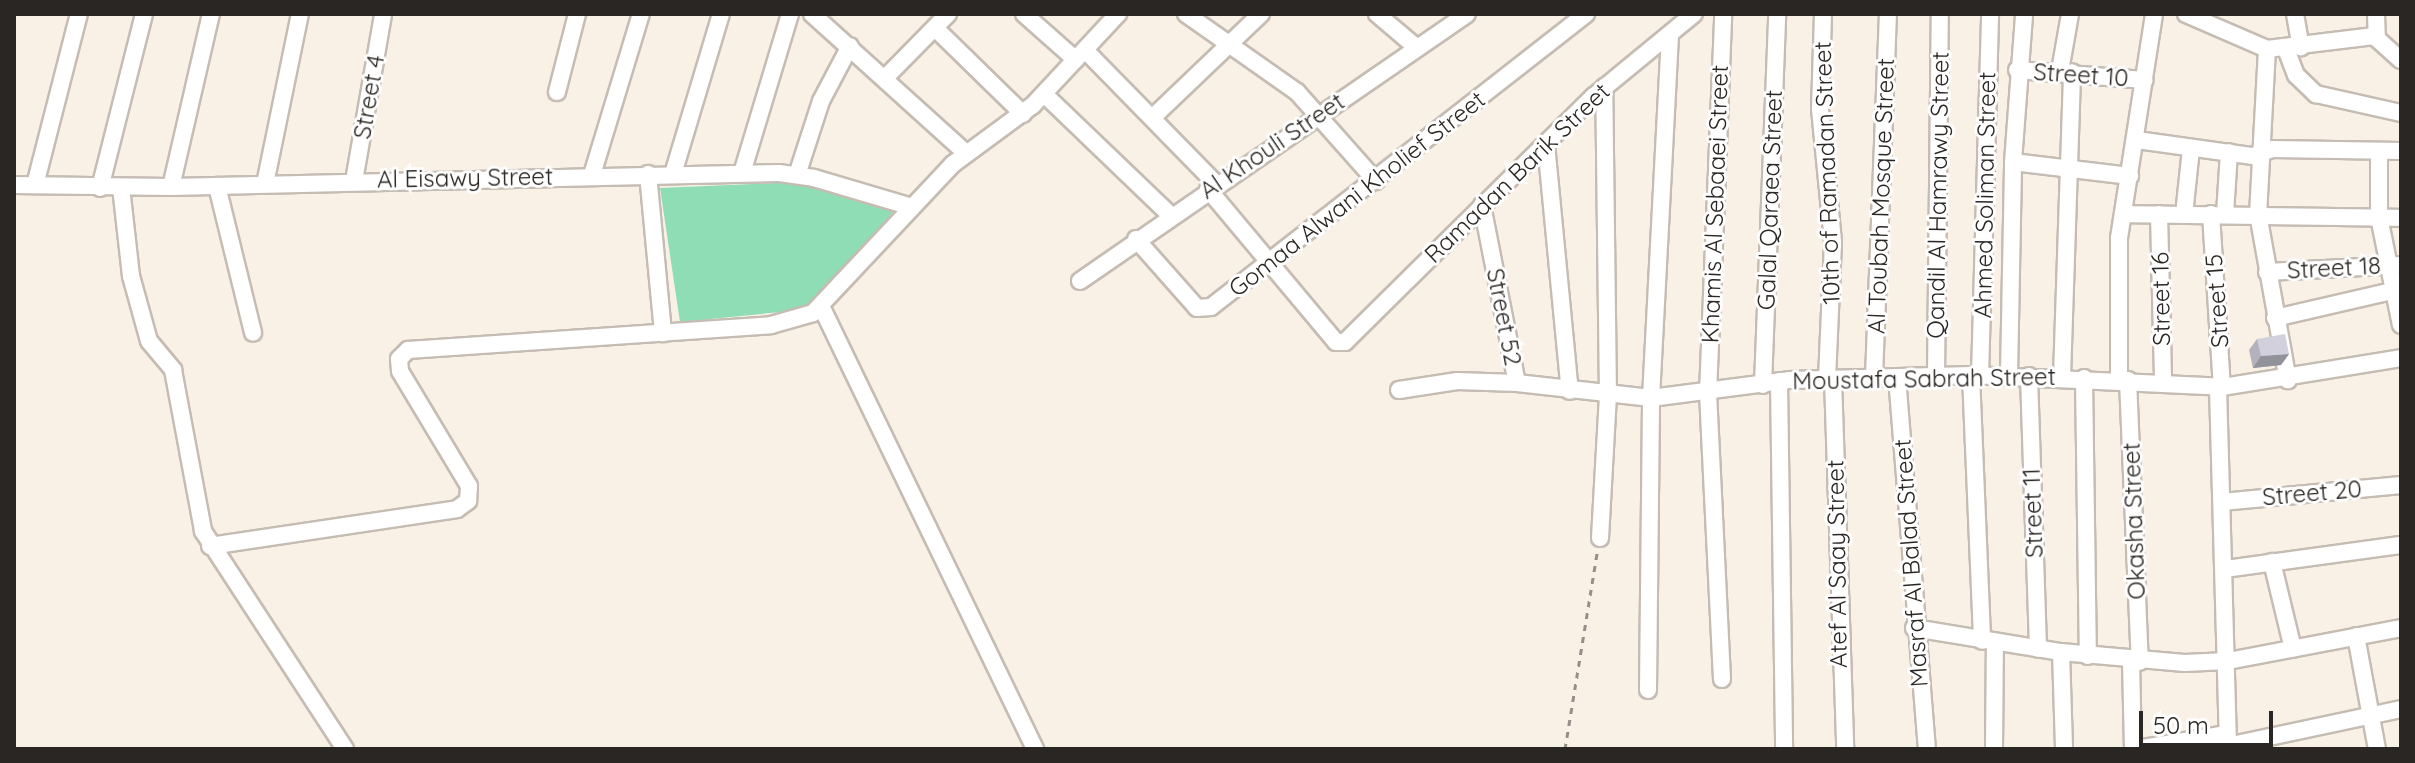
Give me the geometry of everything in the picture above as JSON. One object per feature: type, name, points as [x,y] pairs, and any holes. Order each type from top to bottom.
[{"type":"street","points":[[35,185],[79,14]]},
{"type":"street","points":[[100,188],[144,14]]},
{"type":"street","points":[[171,187],[211,14]]},
{"type":"street","points":[[265,184],[300,14]]},
{"type":"street","name":"Street 4","points":[[354,181],[383,14]]},
{"type":"street","points":[[557,92],[577,14]]},
{"type":"street","points":[[592,175],[641,14]]},
{"type":"street","points":[[673,174],[721,14]]},
{"type":"street","points":[[742,173],[790,14]]},
{"type":"street","points":[[813,14],[966,153]]},
{"type":"street","points":[[885,78],[948,14]]},
{"type":"street","points":[[1024,14],[1080,55],[1152,118],[1212,187],[1268,263]]},
{"type":"street","points":[[210,546],[457,509],[468,501],[469,486],[400,371],[399,359],[408,350],[771,325],[800,319],[821,306],[966,153],[1023,114],[1044,94],[1118,14]]},
{"type":"street","points":[[1186,14],[1231,44],[1319,114],[1376,181]]},
{"type":"street","points":[[1152,118],[1261,14]]},
{"type":"street","points":[[1377,14],[1417,48]]},
{"type":"street","name":"Al Khouli Street","points":[[1080,281],[1170,215],[1467,14]]},
{"type":"street","name":"Gomaa Alwani Kholief Street","points":[[1136,239],[1202,310],[1376,181],[1586,14]]},
{"type":"street","name":"Ramadan Barik Street","points":[[1268,263],[1336,342],[1347,341],[1604,87],[1694,14]]},
{"type":"street","name":"Khamis Al Sebaaei Street","points":[[1722,679],[1708,394],[1723,14]]},
{"type":"street","name":"Galal Qaraea Street","points":[[1777,14],[1771,383],[1784,749]]},
{"type":"street","name":"10th of Ramadan Street","points":[[1823,14],[1820,109],[1833,242],[1830,380]]},
{"type":"street","name":"Al Toubah Mosque Street","points":[[1874,377],[1888,14]]},
{"type":"street","name":"Qandil Al Hamrawy Street","points":[[1936,376],[1940,14]]},
{"type":"street","name":"Ahmed Soliman Street","points":[[1990,14],[1976,375],[1994,749]]},
{"type":"street","points":[[2009,375],[2013,162],[2017,70],[2024,14]]},
{"type":"street","points":[[2062,377],[2068,168],[2066,72],[2070,14]]},
{"type":"street","name":"Okasha Street","points":[[2135,749],[2136,662],[2123,380],[2123,214],[2137,140],[2154,14]]},
{"type":"street","points":[[2186,14],[2267,49],[2377,37]]},
{"type":"street","points":[[2295,14],[2296,75],[2316,94],[2401,113]]},
{"type":"street","points":[[2376,14],[2377,37],[2401,60]]},
{"type":"street","points":[[935,28],[1023,114]]},
{"type":"street","points":[[1648,690],[1651,398],[1670,35]]},
{"type":"street","points":[[797,175],[821,101],[850,46]]},
{"type":"street","points":[[2267,49],[2258,156],[2258,214],[2288,380]]},
{"type":"street","name":"Street 10","points":[[2017,70],[2145,80]]},
{"type":"street","points":[[1600,538],[1608,397],[1604,87]]},
{"type":"street","points":[[1044,94],[1170,215]]},
{"type":"street","points":[[2137,140],[2258,156],[2272,149],[2401,151]]},
{"type":"street","points":[[1546,144],[1570,391]]},
{"type":"street","points":[[2184,215],[2191,148]]},
{"type":"street","points":[[2379,151],[2379,217],[2394,265],[2392,291],[2401,325]]},
{"type":"street","name":"Street 15","points":[[2227,743],[2218,214],[2229,152]]},
{"type":"street","points":[[2013,162],[2130,176]]},
{"type":"street","name":"Al Eisawy Street","points":[[14,185],[171,187],[742,173],[797,175],[912,207]]},
{"type":"street","points":[[648,174],[663,333]]},
{"type":"street","points":[[217,186],[253,333]]},
{"type":"street","points":[[121,187],[131,276],[149,341],[173,370],[186,457],[210,546],[345,749]]},
{"type":"street","name":"Street 52","points":[[1482,205],[1517,383]]},
{"type":"street","points":[[2123,214],[2401,218]]},
{"type":"street","name":"Street 16","points":[[2159,214],[2163,383]]},
{"type":"street","name":"Street 18","points":[[2267,272],[2394,265]]},
{"type":"street","points":[[2275,318],[2392,291]]},
{"type":"street","points":[[821,306],[1035,749]]},
{"type":"street","name":"Moustafa Sabrah Street","points":[[1399,390],[1457,381],[1517,383],[1608,397],[1651,398],[1708,394],[1771,383],[1976,375],[2220,387],[2288,380],[2401,358]]},
{"type":"street","name":"Street 11","points":[[2029,376],[2038,649]]},
{"type":"street","name":"Masraf Al Balad Street","points":[[1897,377],[1914,628],[1927,749]]},
{"type":"street","points":[[2084,378],[2088,656]]},
{"type":"street","name":"Atef Al Saay Street","points":[[1830,380],[1845,749]]},
{"type":"street","name":"Street 20","points":[[2222,502],[2401,485]]},
{"type":"street","points":[[2225,569],[2401,545]]},
{"type":"street","points":[[2272,562],[2293,649]]},
{"type":"street","points":[[1914,628],[2136,662],[2228,661],[2401,628]]},
{"type":"street","points":[[2356,636],[2377,749]]},
{"type":"street","points":[[2061,652],[2064,749]]},
{"type":"street","points":[[2135,749],[2227,743],[2401,709]]},
{"type":"path","points":[[1565,749],[1600,538]]},
{"type":"green space","points":[[799,182],[897,207],[821,297],[801,310],[680,322],[660,188]]},
{"type":"building","points":[[2285,334],[2289,354],[2261,356],[2257,339]]}]
